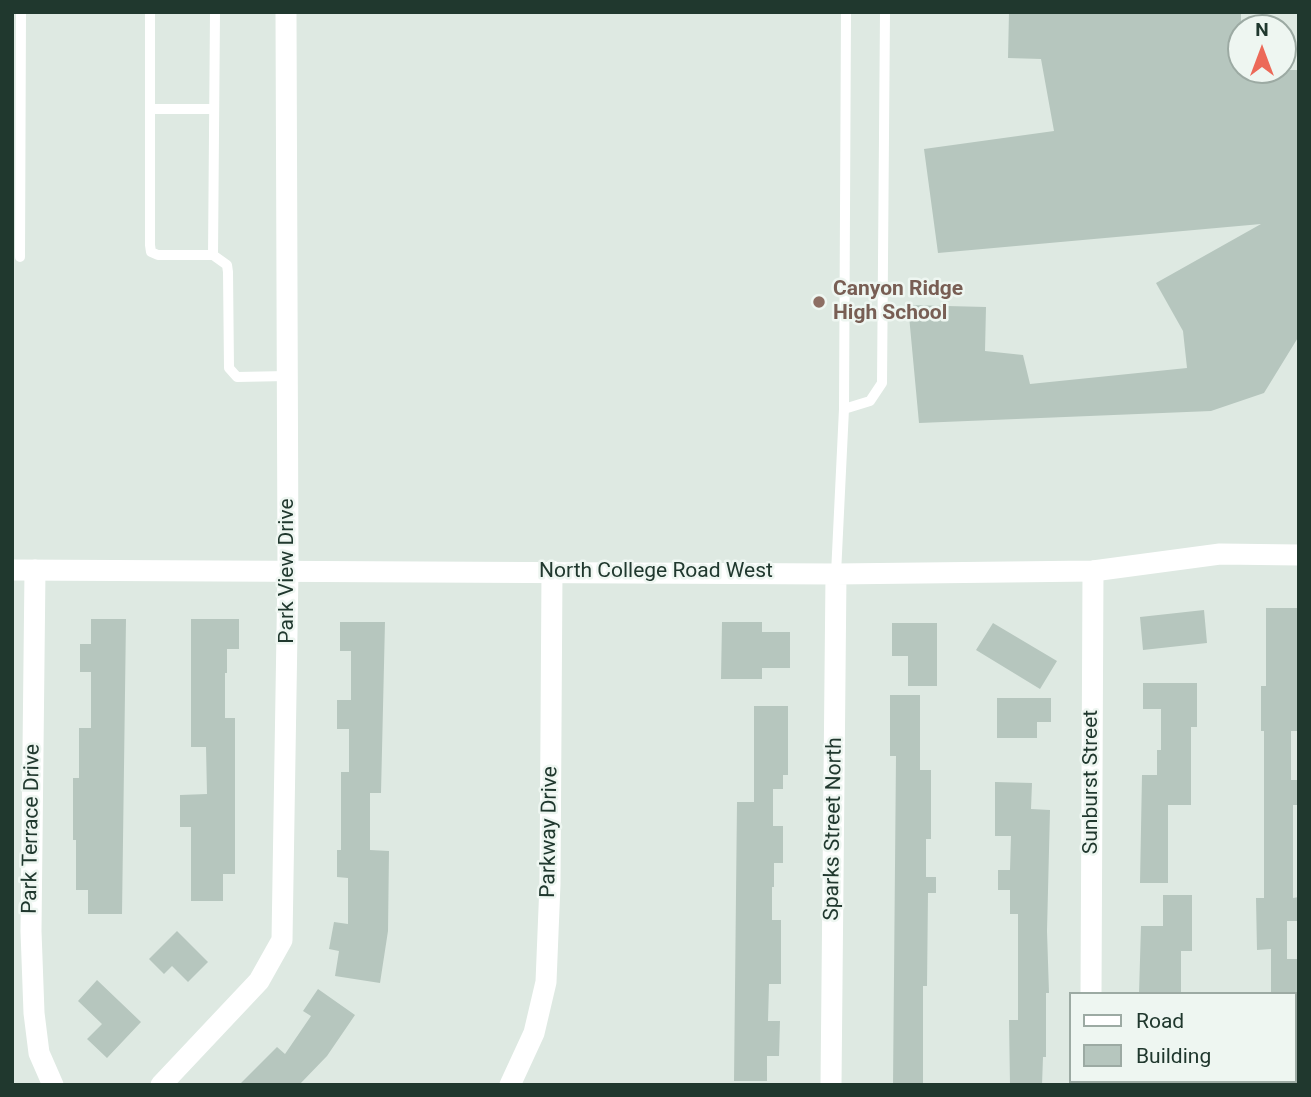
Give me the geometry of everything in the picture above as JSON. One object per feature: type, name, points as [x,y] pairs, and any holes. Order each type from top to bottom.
[{"type":"street","name":"Park View Drive","points":[[161,1085],[260,981],[282,940],[288,570],[286,12]]},
{"type":"street","name":"North College Road West","points":[[12,570],[836,574],[1093,571],[1220,554],[1299,555]]},
{"type":"street","name":"Park Terrace Drive","points":[[35,570],[30,931],[39,1053],[53,1085]]},
{"type":"street","name":"Parkway Drive","points":[[510,1085],[534,1033],[546,982],[550,884],[552,571]]},
{"type":"street","name":"Sunburst Street","points":[[1091,992],[1093,571]]},
{"type":"street","name":"Sparks Street North","points":[[831,1085],[836,574]]},
{"type":"lane","points":[[20,257],[21,12]]},
{"type":"lane","points":[[150,12],[151,252],[158,255],[213,255],[227,265],[229,368],[237,377],[287,376]]},
{"type":"lane","points":[[213,255],[215,12]]},
{"type":"lane","points":[[836,574],[844,409],[846,12]]},
{"type":"lane","points":[[844,409],[870,401],[883,383],[884,12]]},
{"type":"lane","points":[[150,109],[214,109]]},
{"type":"building","points":[[1009,12],[1241,12],[1227,14],[1227,84],[1297,84],[1299,70],[1299,336],[1264,393],[1211,411],[919,423],[908,305],[986,307],[985,351],[1023,355],[1030,384],[1187,368],[1183,331],[1156,283],[1261,224],[938,253],[924,149],[1054,131],[1041,59],[1008,58]]},
{"type":"building","points":[[1266,608],[1299,608],[1299,731],[1291,731],[1291,780],[1299,780],[1299,805],[1293,805],[1293,898],[1299,897],[1299,921],[1287,921],[1287,959],[1299,959],[1299,994],[1271,992],[1271,949],[1257,950],[1256,898],[1264,898],[1264,731],[1261,731],[1261,686],[1266,686]]},
{"type":"building","points":[[1204,610],[1207,643],[1143,650],[1140,617]]},
{"type":"building","points":[[91,619],[126,619],[122,914],[88,914],[88,890],[76,890],[73,778],[79,778],[79,728],[91,728],[91,672],[80,672],[80,644],[91,644]]},
{"type":"building","points":[[191,619],[239,619],[239,649],[227,649],[225,673],[225,718],[235,718],[235,874],[223,874],[223,901],[191,901],[191,827],[180,827],[180,795],[207,794],[206,747],[191,747]]},
{"type":"building","points":[[340,622],[385,622],[381,793],[370,793],[370,850],[389,851],[388,931],[380,983],[335,976],[339,951],[329,949],[334,922],[348,924],[348,878],[337,877],[337,850],[341,850],[341,772],[349,772],[349,729],[337,729],[337,700],[351,700],[351,651],[340,651]]},
{"type":"building","points":[[722,622],[762,622],[762,632],[790,632],[790,668],[762,668],[762,679],[721,679]]},
{"type":"building","points":[[892,623],[937,623],[937,686],[908,686],[908,656],[892,656]]},
{"type":"building","points":[[993,623],[1057,661],[1040,689],[976,650]]},
{"type":"building","points":[[1143,683],[1197,683],[1197,727],[1191,727],[1191,805],[1168,805],[1168,883],[1140,883],[1142,775],[1157,775],[1157,750],[1161,750],[1161,709],[1143,709]]},
{"type":"building","points":[[890,695],[920,695],[920,770],[931,770],[931,839],[926,839],[926,877],[936,877],[936,893],[928,893],[927,986],[923,986],[923,1085],[893,1085],[896,756],[890,756]]},
{"type":"building","points":[[997,698],[1051,698],[1051,722],[1037,722],[1037,738],[997,738]]},
{"type":"building","points":[[754,706],[788,706],[788,775],[783,775],[783,789],[773,789],[773,826],[783,826],[783,863],[774,863],[772,887],[772,920],[781,920],[781,984],[769,984],[768,1021],[780,1021],[779,1056],[767,1056],[767,1081],[734,1081],[737,802],[754,802]]},
{"type":"building","points":[[995,782],[1032,783],[1031,809],[1050,810],[1047,931],[1049,993],[1046,993],[1046,1057],[1043,1057],[1042,1085],[1010,1085],[1009,1020],[1018,1020],[1018,914],[1010,914],[1010,890],[998,890],[998,870],[1010,870],[1011,836],[995,836]]},
{"type":"building","points":[[1163,895],[1192,895],[1192,951],[1181,951],[1181,992],[1139,992],[1141,926],[1163,926]]},
{"type":"building","points":[[177,931],[208,962],[188,982],[172,966],[164,974],[149,959]]},
{"type":"building","points":[[97,980],[141,1022],[107,1058],[87,1039],[102,1024],[78,1001]]},
{"type":"building","points":[[318,989],[355,1015],[327,1056],[299,1085],[239,1085],[277,1047],[285,1054],[311,1016],[303,1011]]},
{"type":"place","name":"Canyon Ridge High School","points":[[819,302]]}]
